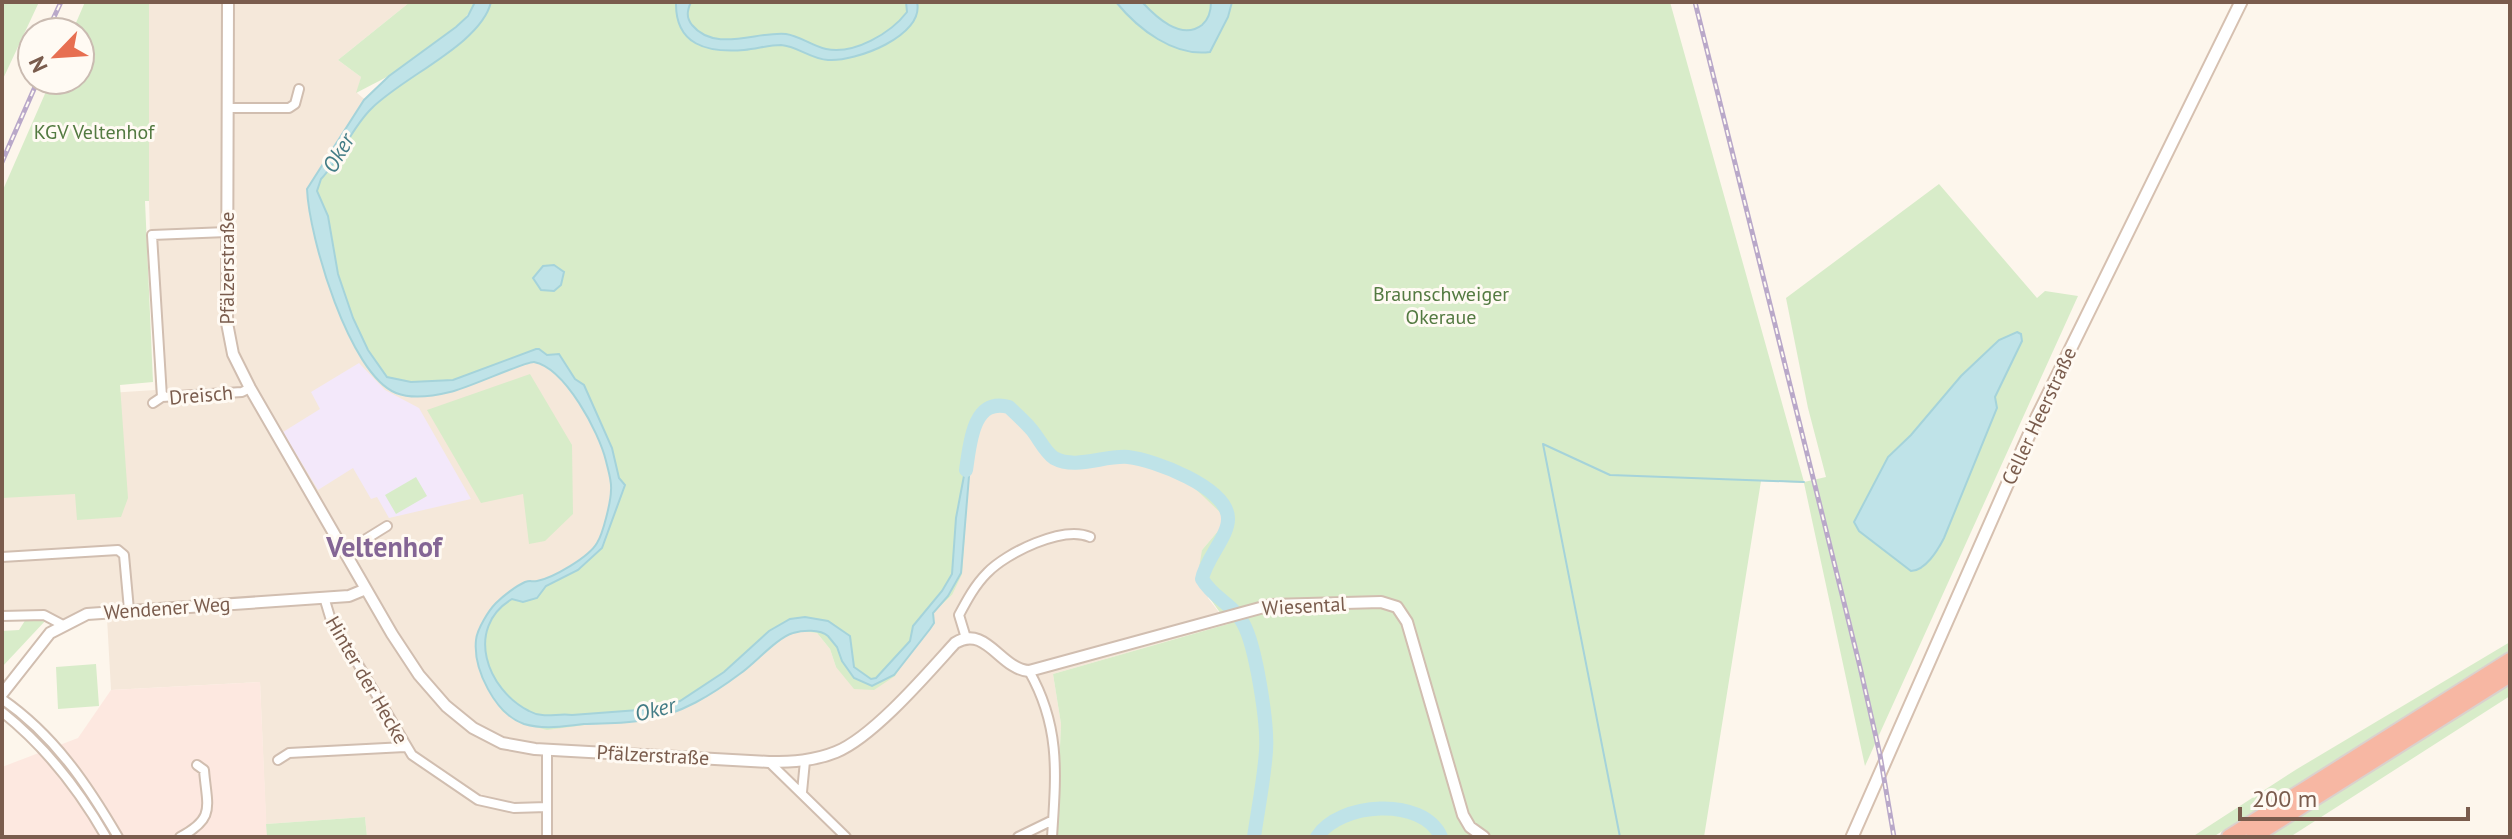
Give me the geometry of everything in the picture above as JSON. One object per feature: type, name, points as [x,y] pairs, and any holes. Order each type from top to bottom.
[{"type":"highway","points":[[2229,837],[2510,660]]},
{"type":"highway","points":[[2253,837],[2510,675]]},
{"type":"main road","name":"Celler Heerstraße","points":[[1852,837],[2036,419],[2241,2]]},
{"type":"street","name":"Pfälzerstraße","points":[[228,2],[227,334],[237,366],[404,654],[446,706],[473,728],[502,743],[547,750],[769,762],[805,761],[834,753],[856,741],[955,643],[966,638]]},
{"type":"street","points":[[227,108],[289,108],[295,104],[299,89]]},
{"type":"street","points":[[162,397],[152,235],[227,232]]},
{"type":"street","name":"Dreisch","points":[[153,403],[162,397],[242,392],[250,388]]},
{"type":"street","points":[[345,552],[387,526]]},
{"type":"street","points":[[1052,837],[1056,761],[1054,734],[1044,698],[1029,671],[1014,668],[979,639],[966,638],[959,615],[977,585],[994,566],[1009,556],[1053,537],[1074,533],[1090,537]]},
{"type":"street","points":[[2,557],[118,550],[124,555],[129,610]]},
{"type":"street","name":"Wendener Weg","points":[[2,696],[40,643],[63,625],[87,614],[349,596],[366,589]]},
{"type":"street","name":"Hinter der Hecke","points":[[324,597],[330,617],[412,755],[478,800],[514,808],[547,807]]},
{"type":"street","name":"Wiesental","points":[[1029,671],[1254,609],[1283,604],[1381,602],[1397,607],[1407,622],[1463,815],[1470,827],[1484,837]]},
{"type":"street","points":[[2,616],[44,615],[63,625]]},
{"type":"street","points":[[2,696],[64,755],[118,837]]},
{"type":"street","points":[[2,712],[56,761],[86,801],[106,837]]},
{"type":"street","points":[[278,760],[289,753],[405,747]]},
{"type":"street","points":[[547,750],[547,837]]},
{"type":"street","points":[[802,792],[805,761]]},
{"type":"street","points":[[769,762],[846,837]]},
{"type":"street","points":[[180,837],[201,825],[207,813],[204,770],[197,765]]},
{"type":"street","points":[[1018,837],[1053,820]]},
{"type":"shaded area","points":[[149,2],[410,2],[338,60],[361,77],[357,93],[368,102],[532,358],[555,367],[790,630],[817,633],[830,649],[836,667],[935,611],[952,595],[969,476],[982,417],[1000,407],[1009,409],[1030,430],[1045,457],[1071,466],[1129,459],[1189,483],[1223,514],[1223,525],[1202,550],[1208,598],[1228,624],[1053,674],[1061,724],[1056,837],[367,837],[365,817],[266,824],[260,682],[111,690],[107,618],[2,619],[2,400],[155,390],[149,201]]},
{"type":"shaded area","points":[[359,363],[385,390],[419,408],[471,499],[389,518],[377,497],[371,499],[353,468],[318,490],[283,432],[320,409],[311,392]]},
{"type":"shaded area","points":[[260,682],[267,837],[2,837],[2,767],[78,738],[111,690]]},
{"type":"green space","points":[[2,2],[39,2],[32,16],[16,16],[16,51],[2,81]]},
{"type":"green space","name":"KGV Veltenhof","points":[[85,2],[149,2],[149,201],[145,201],[153,382],[120,385],[128,498],[121,517],[77,520],[75,494],[2,498],[2,192],[44,96],[96,96],[96,16],[79,16]]},
{"type":"green space","name":"Braunschweiger Okeraue","points":[[410,2],[1670,2],[1804,482],[1826,477],[1808,408],[1786,298],[1939,184],[2037,298],[2045,291],[2078,296],[1865,766],[1804,483],[1761,481],[1704,837],[1056,837],[1061,724],[1053,674],[1228,624],[1197,580],[1202,550],[1223,525],[1223,515],[1189,483],[1129,459],[1071,466],[1045,457],[1021,420],[1000,407],[982,417],[969,476],[962,574],[952,595],[935,611],[895,676],[874,690],[854,689],[836,667],[830,649],[817,633],[790,630],[725,684],[681,710],[547,730],[520,723],[502,711],[484,682],[477,661],[492,608],[573,566],[598,545],[614,490],[604,447],[584,404],[556,368],[532,358],[449,391],[386,379],[365,355],[340,301],[314,193],[317,181],[367,101],[463,30],[475,3],[465,18],[438,44],[406,66],[356,93],[361,77],[338,60]],"holes":[[[1999,340],[2022,341],[1995,397],[1997,408],[1944,538],[1939,549],[1922,568],[1854,522],[1888,457],[1961,376]]]},
{"type":"green space","points":[[530,374],[572,445],[573,514],[545,541],[529,544],[523,494],[481,503],[427,410]]},
{"type":"green space","points":[[416,477],[427,496],[396,514],[385,495]]},
{"type":"green space","points":[[26,619],[46,620],[2,667],[2,631],[19,630]]},
{"type":"green space","points":[[2510,642],[2510,650],[2213,837],[2192,837],[2297,769]]},
{"type":"green space","points":[[96,664],[99,706],[58,709],[56,667]]},
{"type":"green space","points":[[2510,683],[2510,696],[2290,837],[2269,837]]},
{"type":"green space","points":[[365,817],[367,837],[267,837],[266,824]]},
{"type":"water","points":[[475,2],[491,2],[473,32],[372,108],[321,179],[317,191],[328,216],[338,274],[353,318],[368,350],[387,377],[411,382],[453,380],[536,349],[547,355],[559,354],[575,379],[584,385],[612,448],[619,478],[625,485],[602,548],[578,570],[546,586],[537,598],[523,602],[512,599],[497,611],[488,626],[485,642],[487,658],[502,689],[514,701],[540,715],[652,709],[680,701],[724,672],[769,631],[790,619],[805,617],[828,621],[850,636],[854,667],[871,679],[876,678],[910,641],[913,626],[952,574],[956,518],[973,428],[961,573],[948,596],[933,613],[934,623],[894,675],[872,686],[854,678],[828,636],[806,631],[793,633],[781,640],[741,673],[696,702],[670,714],[644,720],[539,727],[513,719],[495,701],[478,664],[476,640],[481,625],[496,603],[521,584],[552,576],[593,549],[604,525],[611,495],[610,476],[602,449],[569,388],[546,367],[534,362],[458,390],[430,396],[402,395],[379,381],[363,360],[335,302],[315,238],[307,189],[364,100],[389,76],[456,27],[468,16]]},
{"type":"water","points":[[676,2],[691,2],[690,22],[701,33],[712,38],[786,34],[821,48],[837,50],[860,45],[882,35],[907,12],[906,2],[917,2],[917,14],[910,26],[886,44],[854,57],[828,60],[781,45],[730,51],[696,43],[687,37],[677,17]]},
{"type":"water","points":[[1116,2],[1142,2],[1169,25],[1186,30],[1204,23],[1211,2],[1232,2],[1210,52],[1197,52],[1183,50],[1158,39],[1135,22]]},
{"type":"water","points":[[554,265],[564,272],[561,285],[554,291],[541,290],[533,278],[543,266]]},
{"type":"water","points":[[2017,332],[2021,334],[2022,341],[1995,397],[1997,408],[1944,538],[1926,564],[1911,571],[1859,531],[1854,522],[1888,457],[1961,376],[1999,340]]},
{"type":"waterway","name":"Oker","points":[[966,470],[972,436],[980,416],[987,409],[1009,407],[1054,458],[1071,463],[1119,457],[1140,459],[1171,469],[1216,496],[1224,507],[1227,525],[1202,579],[1234,611],[1248,634],[1257,666],[1265,723],[1266,751],[1254,837]]},
{"type":"waterway","points":[[1620,837],[1543,444],[1610,475],[1804,482]]},
{"type":"waterway","name":"Oker","points":[[1317,837],[1328,825],[1343,816],[1380,808],[1417,815],[1431,824],[1441,837]]},
{"type":"railway","points":[[54,16],[61,2]]},
{"type":"railway","points":[[1695,2],[1860,667],[1894,837]]},
{"type":"railway","points":[[2,162],[31,96]]},
{"type":"district","name":"Veltenhof","points":[[384,547]]}]
